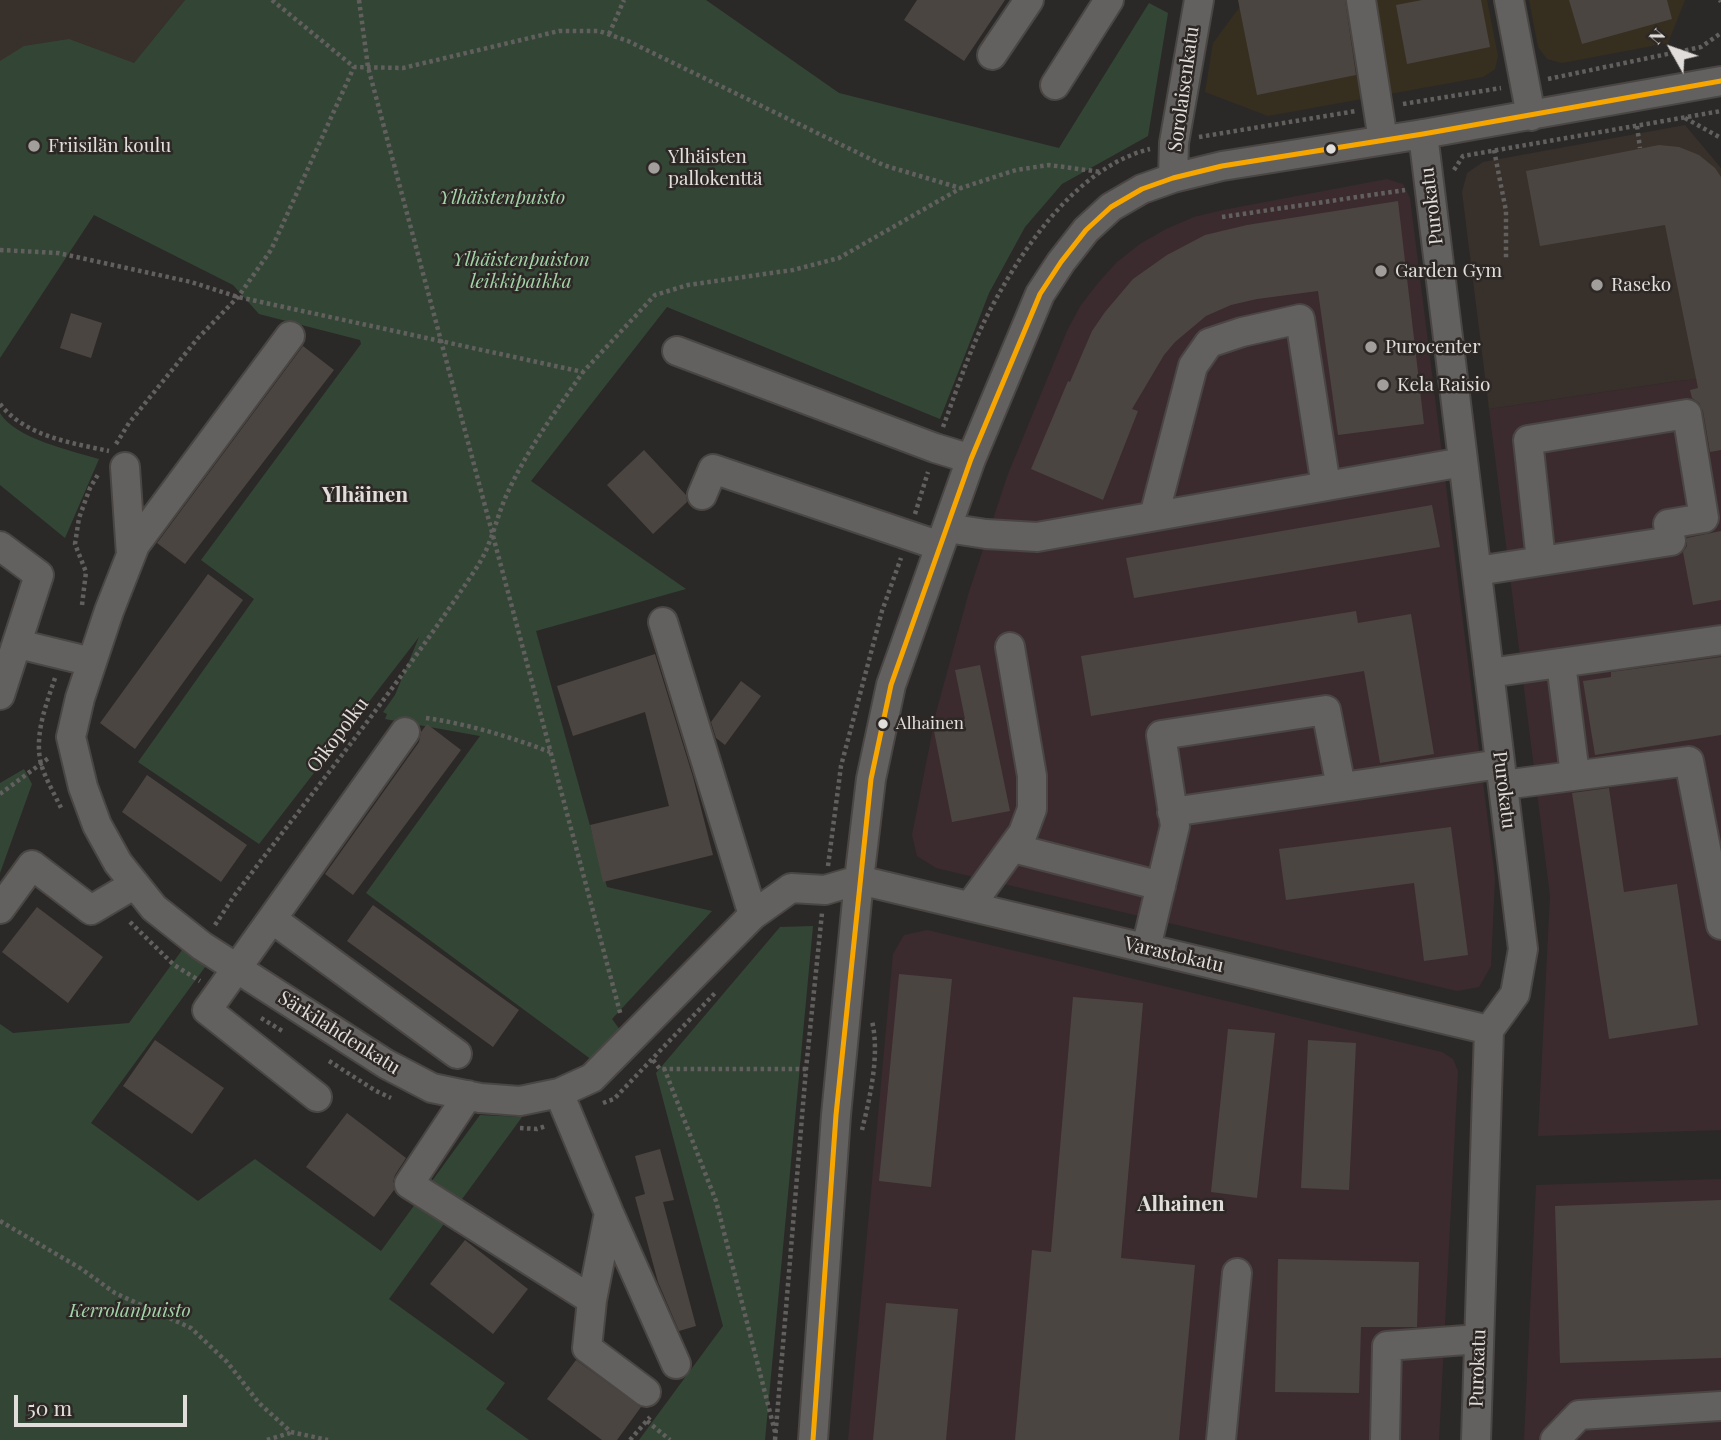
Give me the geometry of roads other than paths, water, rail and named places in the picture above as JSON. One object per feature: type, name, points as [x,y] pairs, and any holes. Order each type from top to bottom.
[{"type":"street","points":[[992,55],[1028,0]]},
{"type":"street","points":[[1055,85],[1109,0]]},
{"type":"street","name":"Sorolaisenkatu","points":[[1173,178],[1174,143],[1199,0]]},
{"type":"street","points":[[1361,0],[1383,140]]},
{"type":"street","points":[[1509,0],[1531,116]]},
{"type":"street","points":[[813,1440],[836,1115],[871,779],[891,685],[971,459],[1040,294],[1061,262],[1086,230],[1111,207],[1142,189],[1173,178],[1223,166],[1531,116],[1721,81]]},
{"type":"street","name":"Purokatu","points":[[1423,134],[1523,949],[1515,994],[1489,1030],[1476,1440]]},
{"type":"street","points":[[1154,516],[1193,366],[1209,343],[1242,332],[1300,319],[1326,486]]},
{"type":"street","points":[[133,550],[290,336]]},
{"type":"street","points":[[677,351],[971,459]]},
{"type":"street","points":[[1477,571],[1671,541],[1668,524],[1704,518],[1687,414],[1528,440],[1541,561]]},
{"type":"street","points":[[111,462],[133,550]]},
{"type":"street","points":[[702,495],[713,469],[943,537],[986,534],[1037,537],[1463,462]]},
{"type":"street","points":[[0,546],[39,575],[0,695]]},
{"type":"street","name":"Särkilahdenkatu","points":[[133,550],[80,698],[71,737],[83,787],[97,825],[118,863],[154,908],[202,946],[386,1064],[432,1088],[468,1096],[520,1101],[559,1093],[592,1078],[752,915],[791,888],[825,890],[859,880]]},
{"type":"street","points":[[663,622],[752,915]]},
{"type":"street","points":[[1489,673],[1721,640]]},
{"type":"street","points":[[18,643],[92,662]]},
{"type":"street","points":[[970,906],[1023,833],[1032,809],[1032,776],[1010,647]]},
{"type":"street","points":[[1561,663],[1575,775]]},
{"type":"street","points":[[1146,948],[1175,827],[1161,735],[1326,709],[1341,788]]},
{"type":"street","points":[[317,1097],[207,1010],[405,732]]},
{"type":"street","points":[[1172,812],[1341,788],[1502,774],[1575,775],[1689,761],[1721,925]]},
{"type":"street","points":[[1013,848],[1161,886]]},
{"type":"street","points":[[0,909],[32,865],[91,910],[135,884]]},
{"type":"street","name":"Varastokatu","points":[[859,880],[1489,1030]]},
{"type":"street","points":[[272,919],[457,1054]]},
{"type":"street","points":[[559,1093],[676,1364]]},
{"type":"street","points":[[468,1096],[409,1184],[592,1300]]},
{"type":"street","points":[[609,1213],[592,1300],[587,1348],[646,1392]]},
{"type":"street","points":[[1221,1440],[1237,1273]]},
{"type":"street","points":[[1385,1440],[1387,1346],[1479,1339]]},
{"type":"street","points":[[1555,1440],[1578,1415],[1721,1406]]},
{"type":"place","name":"Friisilän koulu","points":[[34,146]]},
{"type":"place","name":"Ylhäisten pallokenttä","points":[[654,168]]},
{"type":"place","name":"Garden Gym","points":[[1381,271]]},
{"type":"place","name":"Raseko","points":[[1597,285]]},
{"type":"place","name":"Purocenter","points":[[1371,347]]},
{"type":"place","name":"Kela Raisio","points":[[1383,385]]},
{"type":"place","name":"Alhainen","points":[[883,724]]},
{"type":"district","name":"Ylhäinen","points":[[365,495]]},
{"type":"district","name":"Alhainen","points":[[1181,1204]]},
{"type":"park label","name":"Ylhäistenpuisto","points":[[502,198]]},
{"type":"park label","name":"Ylhäistenpuiston leikkipaikka","points":[[521,271]]},
{"type":"park label","name":"Kerrolanpuisto","points":[[130,1311]]}]
